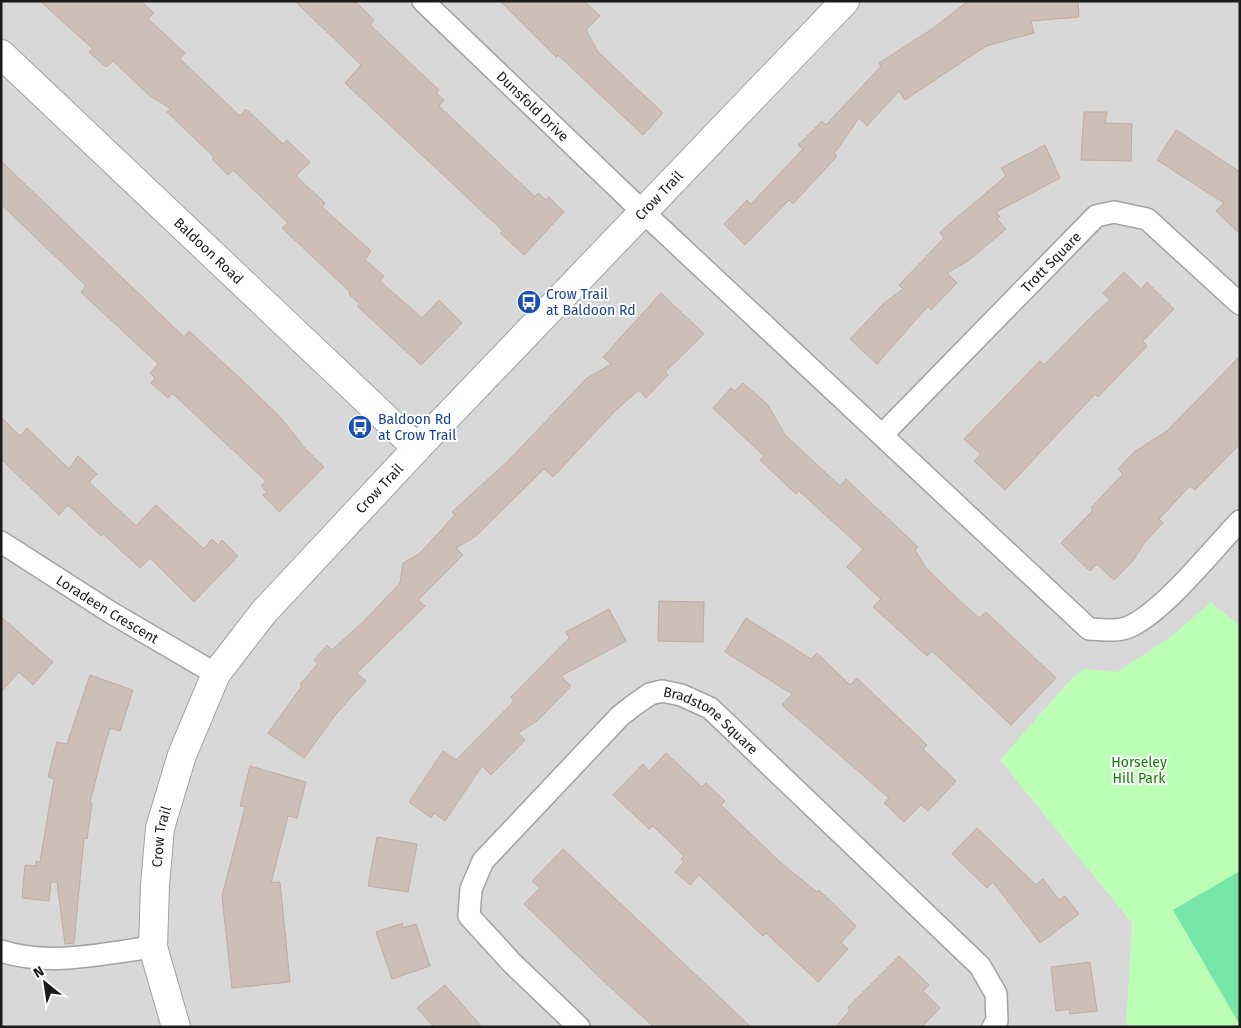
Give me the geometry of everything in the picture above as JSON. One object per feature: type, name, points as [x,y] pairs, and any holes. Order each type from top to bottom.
[{"type":"street","name":"Dunsfold Drive","points":[[423,1],[642,211]]},
{"type":"street","name":"Crow Trail","points":[[176,1027],[153,947],[155,885],[160,828],[182,754],[216,674],[263,613],[417,448],[845,1]]},
{"type":"street","name":"Baldoon Road","points":[[1,54],[417,448]]},
{"type":"street","points":[[642,211],[1089,629],[1110,631],[1131,627],[1162,604],[1240,521]]},
{"type":"street","name":"Trott Square","points":[[882,435],[1096,216],[1114,212],[1147,219],[1240,304]]},
{"type":"street","name":"Loradeen Crescent","points":[[1,542],[110,612],[216,674]]},
{"type":"street","name":"Bradstone Square","points":[[579,1027],[512,963],[469,916],[472,889],[483,861],[620,716],[650,694],[662,691],[681,695],[710,708],[883,875],[964,949],[980,966],[996,994],[997,1021],[994,1027]]},
{"type":"street","points":[[1,951],[18,956],[52,959],[153,947]]},
{"type":"shaded area","points":[[1,1],[1240,1],[1240,1027],[1,1027]]},
{"type":"green space","name":"Horseley Hill Park","points":[[1211,602],[1240,626],[1240,1027],[1126,1027],[1132,923],[1000,760],[1073,677],[1085,669],[1117,672],[1172,636]]},
{"type":"green space","points":[[1240,871],[1240,1025],[1173,910]]},
{"type":"building","points":[[40,1],[141,1],[154,13],[148,19],[185,53],[180,58],[182,61],[240,116],[246,109],[283,144],[287,140],[310,162],[296,176],[325,203],[322,207],[371,251],[365,260],[384,276],[380,281],[422,318],[439,300],[462,323],[421,365],[357,306],[359,304],[349,294],[350,292],[282,228],[288,223],[233,170],[228,175],[212,159],[214,157],[167,112],[171,109],[149,95],[113,61],[106,67],[89,52],[93,49]]},
{"type":"building","points":[[295,1],[355,1],[374,20],[370,25],[439,90],[436,93],[444,100],[439,106],[535,197],[538,193],[546,200],[549,197],[564,212],[524,255],[500,233],[503,231],[345,83],[361,65]]},
{"type":"building","points":[[500,1],[584,1],[600,16],[586,30],[598,52],[663,113],[643,135],[558,55],[556,57]]},
{"type":"building","points":[[968,1],[1078,1],[1079,17],[1031,21],[1034,33],[986,46],[905,100],[899,91],[867,126],[859,118],[834,154],[837,156],[793,204],[789,200],[745,245],[724,224],[747,200],[751,204],[803,149],[798,145],[822,121],[826,125],[881,66],[879,63],[932,29]]},
{"type":"building","points":[[1084,112],[1107,112],[1105,123],[1132,124],[1131,161],[1081,160]]},
{"type":"building","points":[[1176,130],[1240,172],[1240,234],[1216,211],[1224,203],[1157,160]]},
{"type":"building","points":[[1045,145],[1060,178],[996,212],[1000,217],[997,219],[1006,229],[968,261],[947,273],[957,283],[931,310],[928,306],[877,364],[850,339],[883,304],[903,289],[899,285],[944,238],[940,232],[1006,176],[1001,168]]},
{"type":"building","points":[[1,161],[184,337],[189,331],[243,381],[281,418],[303,446],[324,467],[279,512],[263,495],[267,492],[261,486],[266,481],[172,393],[168,398],[151,383],[155,378],[150,373],[158,364],[81,292],[86,286],[1,204]]},
{"type":"building","points":[[1124,272],[1141,289],[1147,282],[1174,309],[1143,341],[1147,346],[1098,397],[1095,394],[1005,490],[974,461],[981,454],[964,439],[1040,361],[1044,365],[1110,300],[1103,293]]},
{"type":"building","points":[[661,293],[704,334],[665,372],[668,375],[646,398],[639,390],[616,410],[553,477],[544,469],[476,536],[456,548],[463,555],[418,600],[425,606],[357,673],[366,681],[336,714],[304,758],[268,733],[302,686],[300,684],[318,664],[314,660],[327,645],[332,650],[364,621],[400,583],[403,563],[419,554],[455,515],[452,512],[508,461],[586,379],[611,364],[603,357]]},
{"type":"building","points":[[1240,356],[1240,444],[1195,490],[1190,486],[1159,519],[1163,523],[1144,543],[1133,561],[1114,580],[1097,564],[1090,571],[1061,543],[1093,510],[1091,508],[1123,474],[1118,469],[1134,452],[1167,431]]},
{"type":"building","points":[[743,383],[768,405],[785,435],[840,486],[846,479],[918,547],[915,550],[926,568],[960,601],[979,618],[986,612],[1056,678],[1011,725],[932,651],[927,656],[873,607],[881,599],[847,567],[863,549],[799,491],[796,494],[760,460],[764,456],[713,408],[731,388],[735,391]]},
{"type":"building","points":[[1,417],[20,436],[27,428],[69,469],[78,456],[97,474],[89,482],[136,526],[156,505],[204,549],[212,539],[218,545],[222,540],[238,556],[194,602],[150,558],[140,568],[103,534],[101,536],[68,505],[59,515],[1,459]]},
{"type":"building","points":[[659,601],[704,602],[703,642],[658,641]]},
{"type":"building","points":[[609,609],[626,641],[561,676],[571,686],[537,721],[518,733],[525,740],[491,775],[482,766],[445,821],[434,813],[431,818],[409,802],[443,751],[456,760],[514,701],[511,697],[569,638],[566,632]]},
{"type":"building","points":[[1,617],[53,662],[33,685],[19,672],[1,692]]},
{"type":"building","points":[[746,618],[811,659],[817,653],[850,685],[857,678],[927,745],[923,749],[956,781],[928,811],[921,805],[904,822],[884,803],[889,798],[782,705],[792,694],[725,652]]},
{"type":"building","points":[[90,675],[133,690],[120,731],[110,728],[102,755],[90,802],[92,803],[87,839],[84,838],[74,943],[65,944],[57,882],[51,882],[49,901],[22,898],[25,865],[36,866],[36,861],[40,862],[54,779],[48,777],[55,749],[57,742],[67,744]]},
{"type":"building","points":[[666,753],[702,787],[706,783],[725,801],[721,805],[780,862],[817,892],[819,890],[856,926],[841,943],[848,949],[818,982],[766,933],[763,936],[699,875],[690,885],[675,872],[684,862],[681,859],[684,856],[653,826],[649,829],[613,795],[643,764],[649,771]]},
{"type":"building","points":[[250,766],[306,782],[297,818],[288,816],[271,883],[280,882],[290,982],[232,988],[222,896],[245,807],[240,806]]},
{"type":"building","points":[[977,828],[1036,885],[1043,879],[1059,900],[1065,896],[1079,914],[1040,943],[993,882],[987,888],[952,854]]},
{"type":"building","points":[[377,837],[417,844],[408,892],[368,886]]},
{"type":"building","points":[[563,849],[751,1027],[654,1027],[612,989],[524,904],[540,888],[532,881]]},
{"type":"building","points":[[403,923],[402,928],[416,924],[430,966],[392,979],[376,932]]},
{"type":"building","points":[[899,956],[929,985],[923,991],[940,1008],[922,1027],[836,1027],[850,1010],[848,1007]]},
{"type":"building","points":[[1090,962],[1097,1011],[1070,1014],[1069,1009],[1056,1011],[1051,967]]},
{"type":"building","points":[[445,985],[482,1027],[434,1027],[417,1008]]},
{"type":"place","name":"Crow Trail at Baldoon Rd","points":[[529,302]]},
{"type":"place","name":"Baldoon Rd at Crow Trail","points":[[360,427]]}]
